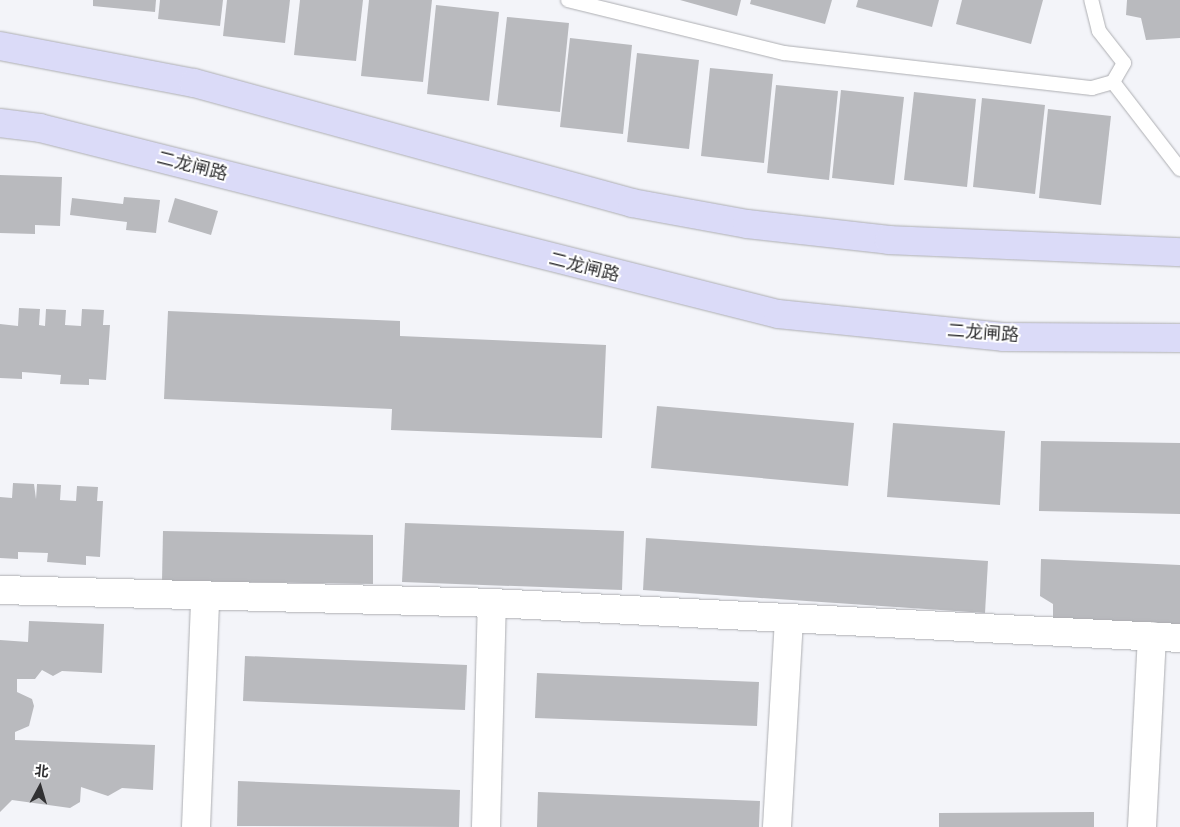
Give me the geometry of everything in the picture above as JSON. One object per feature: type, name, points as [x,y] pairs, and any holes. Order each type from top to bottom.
[{"type":"main road","points":[[0,46],[174,78],[632,203],[747,224],[889,240],[1180,252]]},
{"type":"main road","name":"二龙闸路","points":[[0,124],[40,128],[778,314],[1003,337],[1180,338]]},
{"type":"street","points":[[0,590],[205,598],[492,603],[1180,638]]},
{"type":"street","points":[[196,827],[205,598]]},
{"type":"street","points":[[486,827],[492,603]]},
{"type":"street","points":[[777,827],[789,618]]},
{"type":"street","points":[[1142,827],[1152,636]]},
{"type":"lane","points":[[568,0],[784,53],[1092,88],[1113,82],[1124,63],[1099,31],[1091,0]]},
{"type":"lane","points":[[1113,82],[1180,169]]},
{"type":"building","points":[[93,0],[156,0],[155,12],[93,6]]},
{"type":"building","points":[[160,0],[223,0],[220,26],[158,19]]},
{"type":"building","points":[[227,0],[290,0],[285,43],[223,36]]},
{"type":"building","points":[[300,0],[363,0],[356,61],[294,55]]},
{"type":"building","points":[[369,0],[432,0],[423,82],[361,76]]},
{"type":"building","points":[[680,0],[741,0],[737,16]]},
{"type":"building","points":[[751,0],[832,0],[825,24],[750,4]]},
{"type":"building","points":[[858,0],[939,0],[932,27],[856,7]]},
{"type":"building","points":[[962,0],[1043,0],[1031,44],[956,24]]},
{"type":"building","points":[[1127,0],[1180,0],[1180,38],[1146,40],[1141,18],[1126,15]]},
{"type":"building","points":[[436,5],[499,12],[489,101],[427,94]]},
{"type":"building","points":[[507,17],[569,23],[560,112],[497,105]]},
{"type":"building","points":[[570,38],[632,45],[623,134],[560,127]]},
{"type":"building","points":[[637,53],[699,60],[689,149],[627,142]]},
{"type":"building","points":[[710,68],[773,74],[764,163],[701,156]]},
{"type":"building","points":[[776,85],[838,91],[829,180],[767,173]]},
{"type":"building","points":[[841,90],[904,97],[894,185],[832,178]]},
{"type":"building","points":[[914,92],[976,99],[967,187],[904,180]]},
{"type":"building","points":[[982,98],[1045,105],[1035,194],[973,187]]},
{"type":"building","points":[[1048,109],[1111,116],[1101,205],[1039,198]]},
{"type":"building","points":[[0,175],[62,177],[60,226],[35,225],[35,234],[0,233]]},
{"type":"building","points":[[124,197],[160,200],[156,233],[126,230],[127,222],[70,215],[72,198],[123,204]]},
{"type":"building","points":[[175,198],[218,211],[211,235],[168,222]]},
{"type":"building","points":[[19,308],[40,309],[39,325],[45,326],[46,309],[66,310],[65,325],[81,326],[82,309],[104,310],[103,325],[110,325],[106,380],[89,379],[89,385],[60,384],[61,375],[22,372],[22,379],[0,378],[0,324],[18,326]]},
{"type":"building","points":[[168,311],[400,321],[400,336],[606,345],[602,438],[391,430],[392,409],[164,399]]},
{"type":"building","points":[[657,406],[854,423],[848,486],[651,468]]},
{"type":"building","points":[[893,423],[1005,431],[1000,505],[887,497]]},
{"type":"building","points":[[1041,441],[1180,443],[1180,514],[1039,511]]},
{"type":"building","points":[[13,483],[34,484],[36,499],[37,484],[61,485],[60,500],[76,501],[77,486],[98,487],[97,501],[103,501],[100,557],[86,556],[86,565],[47,562],[48,553],[18,552],[18,559],[0,558],[0,497],[12,498]]},
{"type":"building","points":[[405,523],[624,531],[622,590],[402,582]]},
{"type":"building","points":[[163,531],[373,535],[373,584],[162,581]]},
{"type":"building","points":[[646,538],[988,561],[985,613],[643,590]]},
{"type":"building","points":[[1041,559],[1180,565],[1180,627],[1053,621],[1053,604],[1040,596]]},
{"type":"building","points":[[29,621],[104,624],[102,673],[62,671],[53,676],[42,670],[35,679],[17,679],[17,692],[32,699],[34,706],[29,726],[15,732],[15,740],[155,745],[153,790],[122,788],[108,796],[81,787],[80,802],[70,808],[12,800],[0,812],[0,640],[28,642]]},
{"type":"building","points":[[245,656],[467,665],[465,710],[243,701]]},
{"type":"building","points":[[537,673],[759,682],[757,726],[535,718]]},
{"type":"building","points":[[238,781],[460,790],[459,827],[237,826]]},
{"type":"building","points":[[538,792],[760,801],[759,827],[537,827]]},
{"type":"building","points":[[1094,812],[1094,827],[939,827],[939,813]]}]
